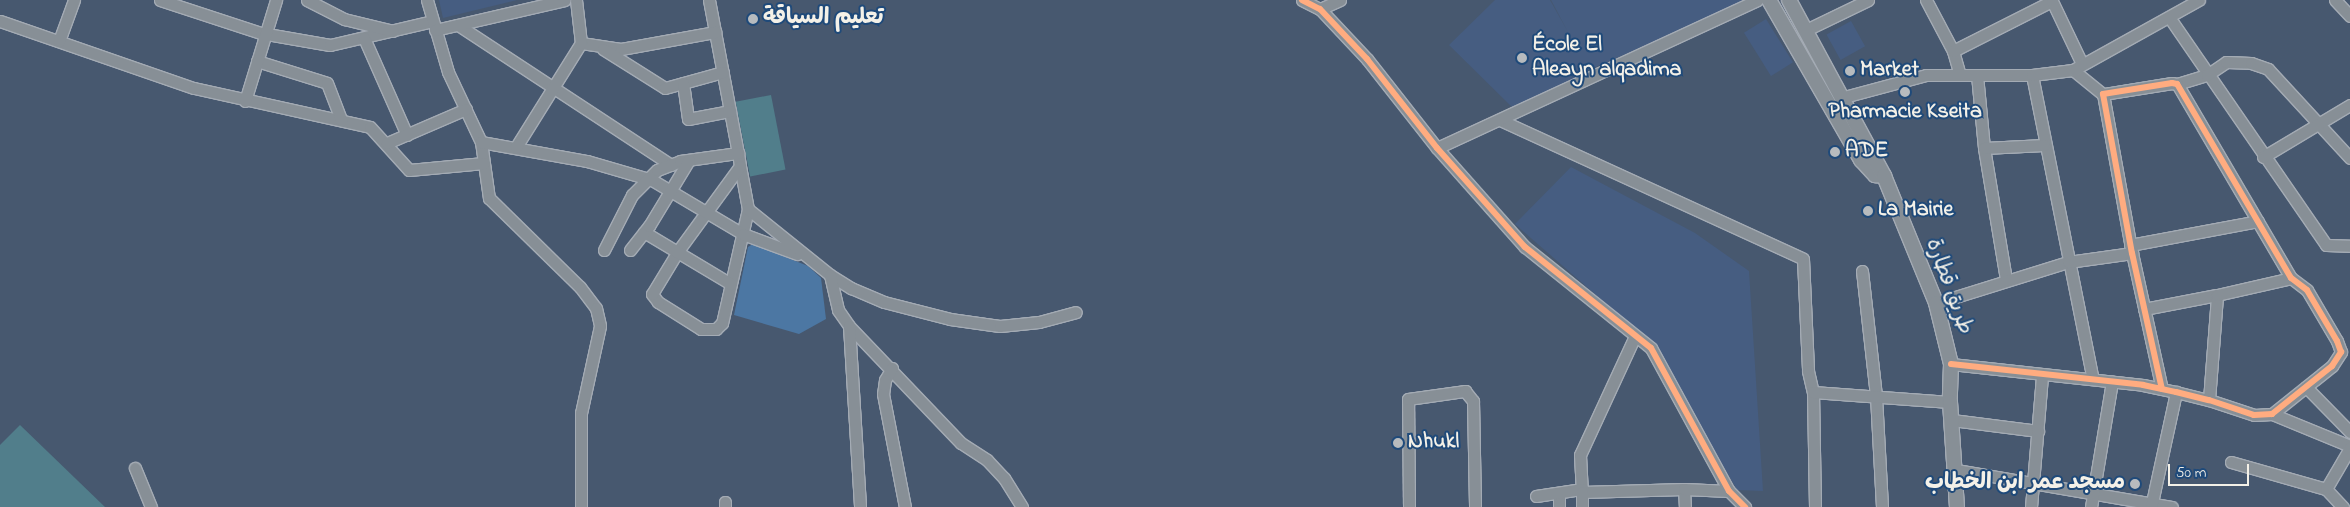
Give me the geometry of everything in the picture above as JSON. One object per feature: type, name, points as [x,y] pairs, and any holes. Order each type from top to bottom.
[{"type":"main road","points":[[1769,0],[1860,160],[1875,176],[1884,176]]},
{"type":"main road","name":"طريق قطارة","points":[[1789,0],[1844,98],[1884,176],[1936,302],[1951,364],[1950,402],[1957,470],[1957,507]]},
{"type":"street","points":[[59,41],[74,0]]},
{"type":"street","points":[[160,0],[266,34],[330,45],[395,31],[458,25],[565,0]]},
{"type":"street","points":[[245,101],[276,0]]},
{"type":"street","points":[[307,0],[344,19],[395,31]]},
{"type":"street","points":[[427,0],[433,26],[448,72],[481,142],[489,198],[580,287],[596,308],[600,326],[582,413],[581,507]]},
{"type":"street","points":[[516,147],[581,43],[576,0]]},
{"type":"street","points":[[710,0],[748,209],[722,323],[709,331],[694,325],[658,302],[652,294],[678,251],[740,166]]},
{"type":"street","points":[[1302,0],[1320,9],[1367,58],[1437,148],[1525,247],[1651,348],[1729,491],[1745,507]]},
{"type":"street","points":[[1320,9],[1340,0]]},
{"type":"street","points":[[1437,148],[1758,0]]},
{"type":"street","points":[[1806,30],[1868,0]]},
{"type":"street","points":[[1926,0],[1953,51],[1960,75]]},
{"type":"street","points":[[1953,51],[2053,0],[2077,67],[2103,94],[2131,249],[2162,389]]},
{"type":"street","points":[[1844,98],[1911,77],[2032,75],[2077,67],[2199,0]]},
{"type":"street","points":[[2335,0],[2350,16]]},
{"type":"street","points":[[2169,17],[2263,157],[2326,245],[2350,246]]},
{"type":"street","points":[[0,21],[194,88],[245,101],[370,127],[387,143],[402,166],[409,170],[484,162]]},
{"type":"street","points":[[458,25],[671,165]]},
{"type":"street","points":[[581,43],[602,48],[650,45],[715,32]]},
{"type":"street","points":[[364,38],[408,135]]},
{"type":"street","points":[[602,48],[665,88],[723,72]]},
{"type":"street","points":[[258,61],[327,83],[341,120]]},
{"type":"street","points":[[2103,94],[2177,84],[2207,75],[2226,62],[2250,63],[2268,68],[2350,158]]},
{"type":"street","points":[[2032,75],[2044,145],[2093,379]]},
{"type":"street","points":[[1977,76],[1984,148],[2006,280]]},
{"type":"street","points":[[682,83],[688,119],[730,111]]},
{"type":"street","points":[[2177,84],[2291,278],[2307,290],[2345,352],[2332,366],[2272,414]]},
{"type":"street","points":[[2263,157],[2320,126],[2350,105]]},
{"type":"street","points":[[387,143],[466,109]]},
{"type":"street","points":[[1500,120],[1802,259],[1808,371],[1813,392],[1815,507]]},
{"type":"street","points":[[481,142],[587,161],[646,178],[743,234],[803,256]]},
{"type":"street","points":[[1984,148],[2044,145]]},
{"type":"street","points":[[604,250],[632,195],[646,178],[671,165],[689,160],[738,153]]},
{"type":"street","points":[[630,250],[671,191],[689,160]]},
{"type":"street","points":[[748,209],[803,256],[830,275],[850,288],[884,302],[950,319],[1000,326],[1039,322],[1076,312]]},
{"type":"street","points":[[1936,302],[2068,262],[2258,221]]},
{"type":"street","points":[[644,232],[731,284]]},
{"type":"street","points":[[1862,271],[1876,396],[1882,507]]},
{"type":"street","points":[[830,275],[838,310],[849,326],[892,368],[961,442],[987,460],[1004,478],[1022,507]]},
{"type":"street","points":[[2144,309],[2291,278]]},
{"type":"street","points":[[2209,400],[2217,295]]},
{"type":"street","points":[[849,326],[860,507]]},
{"type":"street","points":[[1582,507],[1580,455],[1635,336]]},
{"type":"street","points":[[1951,364],[2093,379],[2162,389],[2209,400],[2254,414],[2272,414],[2350,447],[2326,489]]},
{"type":"street","points":[[892,368],[886,380],[883,394],[904,507]]},
{"type":"street","points":[[2031,507],[2042,375]]},
{"type":"street","points":[[2091,507],[2112,382]]},
{"type":"street","points":[[2306,386],[2350,432]]},
{"type":"street","points":[[1409,507],[1408,399],[1465,391],[1473,401],[1475,507]]},
{"type":"street","points":[[1813,392],[1950,402]]},
{"type":"street","points":[[2152,506],[2176,392]]},
{"type":"street","points":[[1952,420],[2038,432]]},
{"type":"street","points":[[2231,462],[2326,489],[2344,507]]},
{"type":"street","points":[[135,468],[151,507]]},
{"type":"street","points":[[1957,470],[2034,486],[2094,494],[2152,506],[2172,507]]},
{"type":"street","points":[[1536,496],[1582,490],[1684,489],[1729,491]]},
{"type":"street","points":[[1684,489],[1685,507]]},
{"type":"street","points":[[1559,494],[1560,507]]},
{"type":"shaded area","points":[[439,0],[517,0],[443,18]]},
{"type":"shaded area","points":[[1495,0],[1550,0],[1568,32],[1551,0],[1750,0],[1589,70],[1516,111],[1449,45]]},
{"type":"shaded area","points":[[1766,19],[1793,62],[1771,76],[1744,33]]},
{"type":"shaded area","points":[[1851,21],[1865,46],[1841,60],[1827,35]]},
{"type":"shaded area","points":[[771,95],[786,170],[750,176],[736,102]]},
{"type":"shaded area","points":[[1571,167],[1695,233],[1749,271],[1763,491],[1737,490],[1653,345],[1515,224]]},
{"type":"shaded area","points":[[753,244],[808,266],[821,278],[826,319],[799,334],[734,315],[748,247]]},
{"type":"shaded area","points":[[20,425],[105,507],[0,507],[0,445]]},
{"type":"cycle path","points":[[1302,0],[1320,9],[1367,59],[1437,148],[1525,247],[1651,348],[1729,491],[1745,507]]},
{"type":"cycle path","points":[[1951,364],[2143,385],[2209,400],[2254,415],[2272,414],[2332,366],[2341,352],[2337,341],[2307,290],[2291,278],[2177,84],[2172,83],[2103,94],[2132,253],[2162,389]]},
{"type":"place","name":"تعليم السياقة","points":[[753,19]]},
{"type":"place","name":"École El Aleayn alqadima","points":[[1522,58]]},
{"type":"place","name":"Market","points":[[1850,71]]},
{"type":"place","name":"Pharmacie Kseita","points":[[1905,92]]},
{"type":"place","name":"ADE","points":[[1835,152]]},
{"type":"place","name":"La Mairie","points":[[1868,211]]},
{"type":"place","name":"Nhukl","points":[[1398,443]]},
{"type":"place","name":"مسجد عمر ابن الخطاب","points":[[2135,484]]}]
